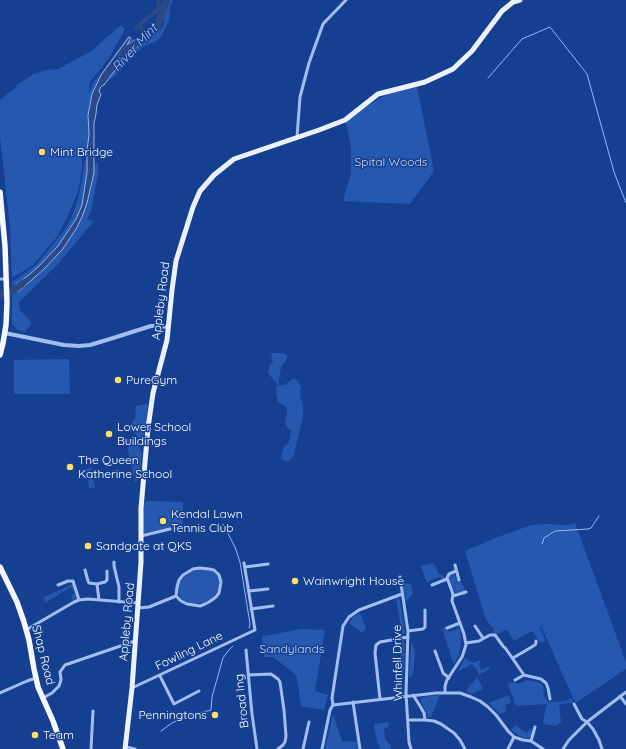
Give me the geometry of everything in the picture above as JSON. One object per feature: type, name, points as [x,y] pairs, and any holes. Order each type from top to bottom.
[{"type":"highway","points":[[0,192],[3,279],[7,289],[7,316],[0,354]]},
{"type":"highway","name":"Shap Road","points":[[1,570],[16,602],[26,630],[38,686],[63,749]]},
{"type":"main road","name":"Appleby Road","points":[[126,748],[138,606],[141,562],[142,488],[148,428],[153,393],[168,327],[176,261],[193,207],[200,191],[214,175],[234,159],[345,120],[378,94],[425,82],[453,69],[472,51],[502,12],[513,2],[520,0]]},
{"type":"street","points":[[297,138],[300,97],[309,63],[323,24],[346,0]]},
{"type":"street","points":[[5,333],[64,345],[79,346],[110,340],[151,326],[168,327]]},
{"type":"street","points":[[141,536],[170,529]]},
{"type":"street","points":[[114,562],[119,587],[118,602]]},
{"type":"street","points":[[244,562],[251,609],[273,606]]},
{"type":"street","points":[[245,567],[268,564]]},
{"type":"street","points":[[455,566],[459,580]]},
{"type":"street","points":[[193,569],[209,569],[216,572],[220,578],[221,582],[219,593],[216,597],[205,604],[200,606],[187,604],[176,596],[179,580],[183,575],[193,569]]},
{"type":"street","points":[[85,570],[89,583],[97,584],[107,580],[107,571]]},
{"type":"street","points":[[445,692],[448,678],[464,655],[466,643],[466,638],[452,601],[453,596],[447,579],[448,574],[456,571]]},
{"type":"street","name":"Whinfell Drive","points":[[400,578],[408,631],[406,696],[409,742],[411,749]]},
{"type":"street","points":[[432,585],[447,579]]},
{"type":"street","points":[[58,584],[73,581],[79,600]]},
{"type":"street","points":[[97,584],[100,600]]},
{"type":"street","points":[[249,591],[268,588]]},
{"type":"street","points":[[453,596],[466,592]]},
{"type":"street","points":[[322,749],[330,710],[333,705],[332,698],[343,626],[349,616],[359,610],[402,594]]},
{"type":"street","points":[[26,630],[79,600],[88,599],[118,602],[144,608],[176,596]]},
{"type":"street","name":"Fowling Lane","points":[[132,688],[254,630],[251,609]]},
{"type":"street","points":[[408,631],[423,629],[425,627],[425,610]]},
{"type":"street","points":[[448,628],[460,623]]},
{"type":"street","points":[[476,626],[483,638]]},
{"type":"street","points":[[466,643],[479,640],[490,635],[495,635],[524,675]]},
{"type":"street","points":[[380,699],[375,653],[376,645],[380,642],[408,638]]},
{"type":"street","points":[[43,698],[52,693],[59,686],[61,680],[60,672],[65,665],[135,640]]},
{"type":"street","points":[[536,640],[535,646],[537,650]]},
{"type":"street","points":[[513,658],[535,646]]},
{"type":"street","name":"Broad Ing","points":[[246,650],[257,749]]},
{"type":"street","points":[[435,651],[443,673],[448,678]]},
{"type":"street","points":[[248,675],[271,674],[280,682],[286,736],[285,742],[278,749]]},
{"type":"street","points":[[541,679],[543,674]]},
{"type":"street","points":[[515,680],[524,675],[541,679],[547,685],[550,698]]},
{"type":"street","points":[[160,676],[174,704],[199,691]]},
{"type":"street","points":[[0,693],[36,678]]},
{"type":"street","points":[[333,705],[413,695],[445,692],[460,693],[480,701],[488,707],[514,737],[531,741],[543,749]]},
{"type":"street","points":[[563,749],[569,740],[587,722],[626,692]]},
{"type":"street","points":[[413,695],[424,713],[425,720]]},
{"type":"street","points":[[620,696],[626,704]]},
{"type":"street","points":[[353,702],[360,749]]},
{"type":"street","points":[[574,704],[582,719],[593,729],[602,749]]},
{"type":"street","points":[[91,749],[93,712]]},
{"type":"street","points":[[408,720],[434,721],[441,724],[449,729],[460,740],[465,749]]},
{"type":"street","points":[[303,749],[309,722]]},
{"type":"street","points":[[531,741],[535,727]]},
{"type":"street","points":[[508,749],[514,737]]},
{"type":"street","points":[[126,748],[135,749]]},
{"type":"green space","points":[[169,0],[173,0],[170,6],[169,20],[162,35],[157,41],[145,46],[136,53],[111,79],[109,77],[134,49],[162,28],[164,25],[164,12]]},
{"type":"green space","name":"Mint Bridge","points":[[121,25],[125,29],[109,58],[90,82],[89,94],[93,82],[128,36],[129,37],[101,75],[92,94],[88,115],[89,135],[87,148],[82,150],[82,169],[78,192],[66,220],[57,237],[33,265],[12,278],[10,227],[0,137],[0,100],[18,84],[34,74],[47,70],[58,69],[90,52]]},
{"type":"green space","name":"Spital Woods","points":[[417,87],[434,171],[410,204],[343,201],[351,173],[351,149],[346,121],[389,93]]},
{"type":"green space","points":[[85,160],[87,160],[87,172],[82,205],[76,219],[59,246],[29,275],[12,286],[12,282],[36,265],[63,232],[71,219],[79,196]]},
{"type":"green space","points":[[98,162],[98,173],[91,211],[87,219],[94,221],[57,265],[18,303],[20,310],[32,323],[25,332],[16,329],[12,324],[12,295],[18,292],[43,270],[62,250],[76,229],[87,203],[94,173],[94,166]]},
{"type":"green space","points":[[271,353],[283,353],[287,355],[287,359],[281,367],[278,386],[285,385],[292,379],[296,379],[301,387],[300,396],[303,404],[303,416],[294,455],[287,462],[281,459],[284,446],[289,443],[291,431],[285,422],[287,413],[286,407],[278,402],[276,393],[277,384],[268,373],[269,367],[273,361]]},
{"type":"green space","points":[[69,359],[70,394],[14,394],[14,360]]},
{"type":"green space","points":[[145,404],[148,406],[143,441],[141,442],[134,431],[132,421],[135,421],[136,406]]},
{"type":"green space","points":[[134,437],[142,454],[139,480],[135,482],[127,439]]},
{"type":"green space","points":[[91,468],[95,488],[89,488],[85,469]]},
{"type":"green space","name":"Kendal Lawn Tennis Club","points":[[148,501],[183,502],[182,526],[143,533],[143,503]]},
{"type":"green space","points":[[575,523],[626,662],[626,669],[577,702],[575,702],[541,626],[540,628],[545,640],[542,643],[541,641],[538,642],[538,639],[532,631],[514,641],[507,630],[497,634],[493,633],[494,629],[486,620],[465,551],[531,525],[567,525]]},
{"type":"green space","points":[[434,563],[438,573],[445,578],[442,580],[440,577],[427,583],[421,566]]},
{"type":"green space","points":[[197,570],[208,570],[213,572],[219,579],[219,588],[211,599],[205,602],[193,604],[184,601],[181,598],[178,588],[180,580],[191,572]]},
{"type":"green space","points":[[454,574],[457,580],[462,583],[465,590],[463,592],[456,594],[455,592],[449,579],[450,576]]},
{"type":"green space","points":[[403,583],[411,584],[413,594],[406,602]]},
{"type":"green space","points":[[73,584],[76,596],[75,599],[73,600],[71,596],[75,593],[71,587],[45,603],[44,597]]},
{"type":"green space","points":[[396,598],[400,601],[405,632],[404,634],[402,634]]},
{"type":"green space","points":[[360,613],[366,628],[362,633],[349,623],[353,617]]},
{"type":"green space","points":[[457,626],[460,630],[461,642],[459,655],[454,665],[442,628],[446,627],[449,632],[457,629]]},
{"type":"green space","name":"Sandylands","points":[[301,629],[325,630],[315,691],[328,695],[324,710],[301,706],[297,678],[294,673],[273,657],[264,657],[262,636]]},
{"type":"green space","points":[[402,640],[405,644],[403,688],[399,694]]},
{"type":"green space","points":[[411,642],[414,647],[415,655],[413,674],[409,679]]},
{"type":"green space","points":[[465,658],[473,663],[480,660],[481,662],[479,663],[481,670],[488,667],[490,669],[478,675],[477,670],[472,664],[457,672]]},
{"type":"green space","points":[[477,678],[483,689],[472,694],[466,692],[470,685]]},
{"type":"green space","points":[[527,680],[541,683],[544,696],[548,702],[566,701],[571,698],[572,703],[559,704],[561,722],[556,726],[544,724],[543,721],[547,704],[516,706],[508,684],[515,682],[517,684]]},
{"type":"green space","points":[[440,695],[431,717],[428,717],[420,701],[423,697]]},
{"type":"green space","points":[[509,695],[511,703],[505,705],[506,711],[500,714],[489,703]]},
{"type":"green space","points":[[333,714],[342,741],[357,742],[358,749],[325,749]]},
{"type":"green space","points":[[388,722],[389,727],[384,728],[385,739],[391,746],[391,749],[381,749],[377,742],[374,724]]},
{"type":"green space","points":[[515,725],[527,733],[530,729],[532,731],[531,737],[526,738],[520,736],[511,730]]},
{"type":"water","points":[[129,37],[131,38],[127,45],[134,40],[143,42],[119,65],[100,88],[99,92],[101,94],[97,105],[94,123],[94,173],[82,217],[62,250],[43,270],[18,292],[16,284],[39,266],[58,246],[76,219],[82,205],[87,172],[89,135],[88,115],[92,94],[101,75]]},
{"type":"waterway","points":[[136,28],[157,11],[159,6],[158,0]]},
{"type":"waterway","name":"River Mint","points":[[131,47],[157,27],[167,0]]},
{"type":"waterway","points":[[140,25],[144,33],[144,37]]},
{"type":"waterway","points":[[488,78],[522,39],[550,27],[587,74],[614,172],[626,203]]},
{"type":"waterway","name":"River Mint","points":[[0,296],[13,291],[23,283]]},
{"type":"waterway","points":[[542,544],[544,538],[555,531],[591,528],[599,516]]},
{"type":"waterway","points":[[223,524],[235,547],[240,562],[250,624],[249,628]]},
{"type":"waterway","points":[[161,731],[172,723],[185,717],[211,710],[212,697],[223,658],[233,646]]},
{"type":"place","name":"Mint Bridge","points":[[42,152]]},
{"type":"place","name":"PureGym","points":[[118,380]]},
{"type":"place","name":"Lower School Buildings","points":[[109,434]]},
{"type":"place","name":"The Queen Katherine School","points":[[70,467]]},
{"type":"place","name":"Kendal Lawn Tennis Club","points":[[163,521]]},
{"type":"place","name":"Sandgate at QKS","points":[[88,546]]},
{"type":"place","name":"Wainwright House","points":[[295,581]]},
{"type":"place","name":"Penningtons","points":[[215,715]]},
{"type":"place","name":"Team","points":[[35,735]]}]
